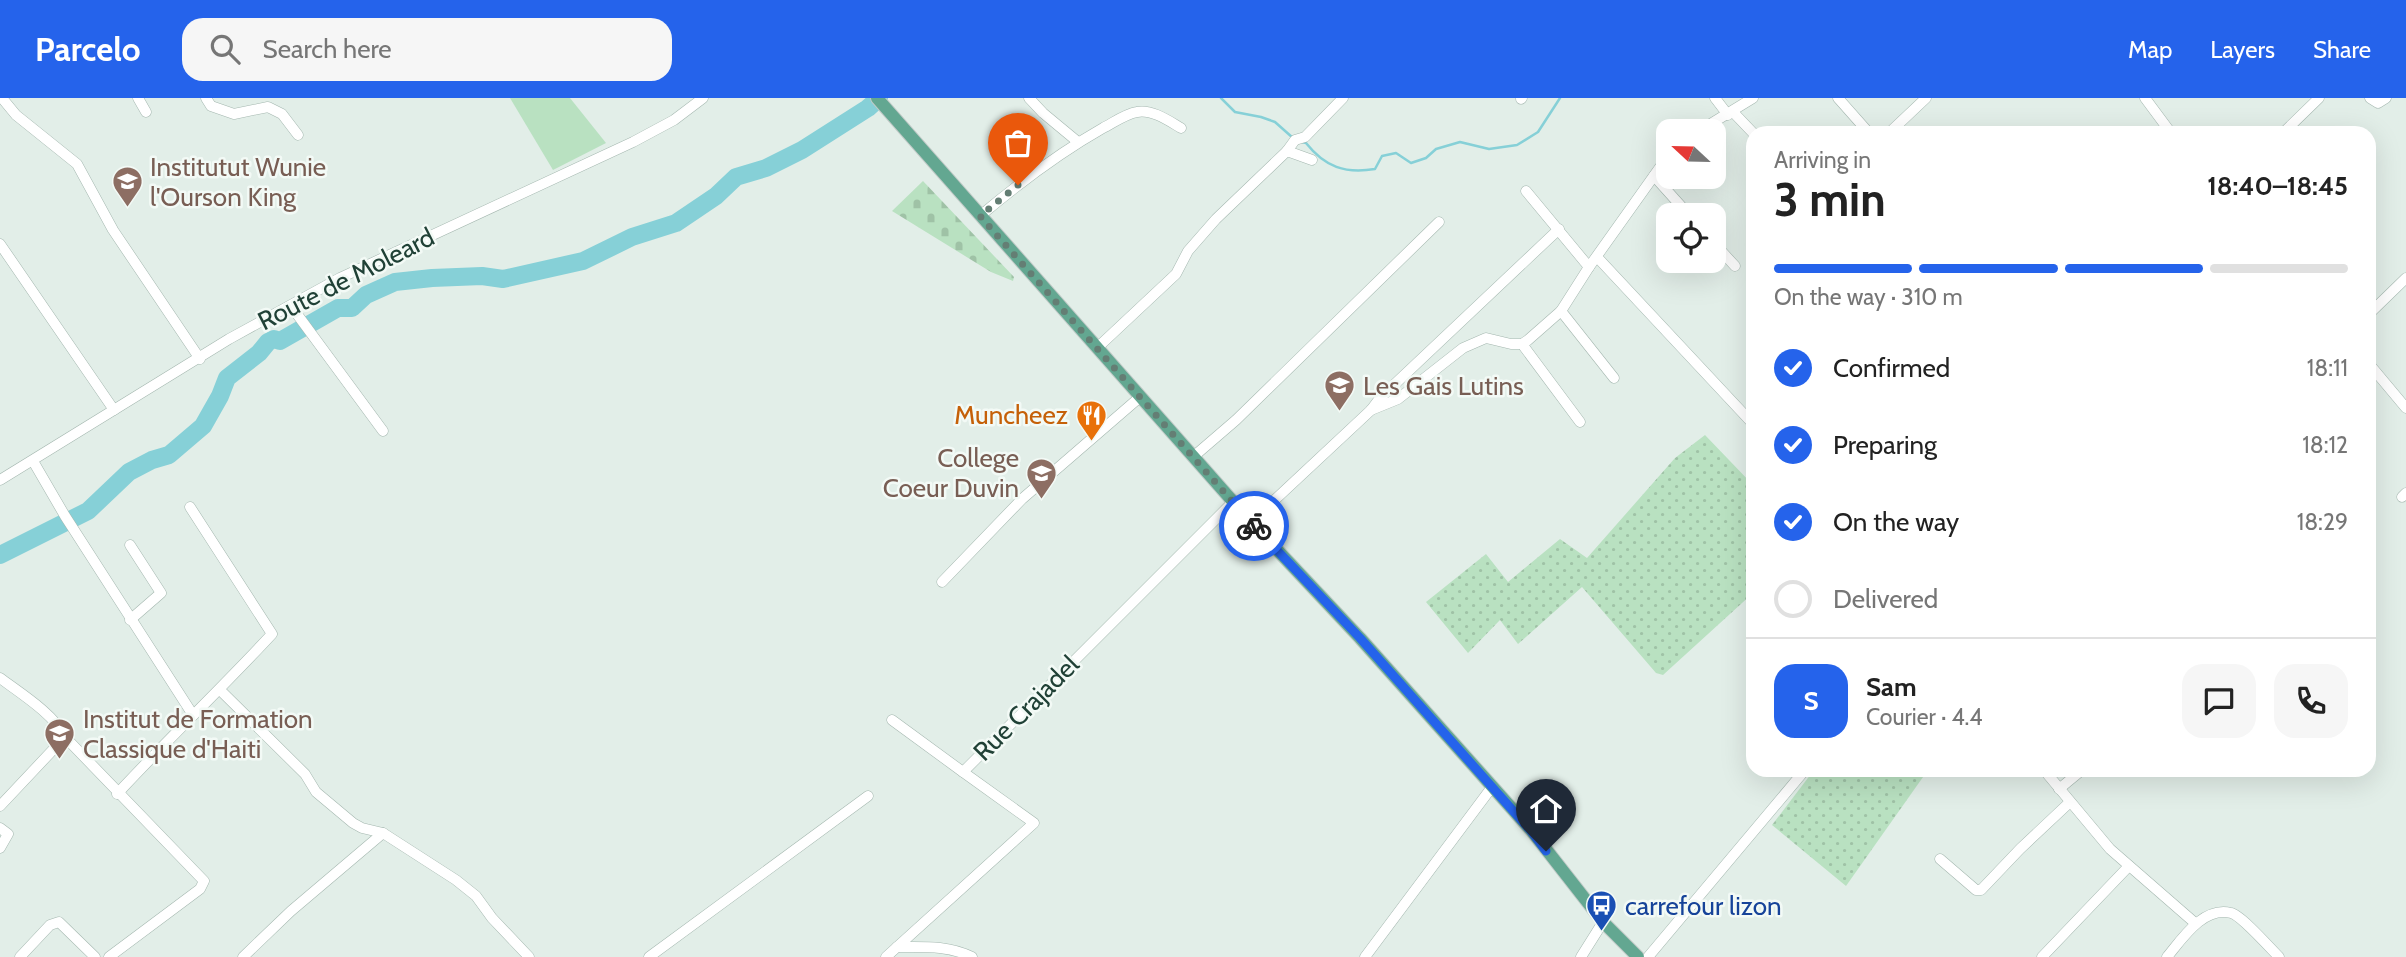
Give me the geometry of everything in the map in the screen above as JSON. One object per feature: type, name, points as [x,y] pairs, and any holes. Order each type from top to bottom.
[{"type":"main road","points":[[877,98],[1139,397],[1360,638],[1531,831],[1603,922],[1638,957]]},
{"type":"street","points":[[2,98],[16,115],[77,164],[113,230],[201,359]]},
{"type":"street","points":[[138,98],[146,112]]},
{"type":"street","points":[[206,98],[211,106],[234,114],[268,107],[282,114],[298,135]]},
{"type":"street","name":"Route de Moleard","points":[[0,480],[229,340],[340,278],[633,142],[674,120],[703,98]]},
{"type":"street","points":[[1029,98],[1078,142]]},
{"type":"street","points":[[1097,348],[1176,274],[1188,251],[1216,219],[1287,151],[1295,140],[1305,137],[1343,98]]},
{"type":"street","points":[[1715,98],[1746,127]]},
{"type":"street","points":[[1720,119],[1753,98]]},
{"type":"street","points":[[1838,98],[1863,126]]},
{"type":"street","points":[[1896,126],[1926,98]]},
{"type":"street","points":[[2144,98],[2166,126]]},
{"type":"street","points":[[2290,126],[2319,98]]},
{"type":"street","points":[[2370,98],[2378,103],[2386,98]]},
{"type":"street","points":[[980,216],[1078,142],[1138,111],[1163,117],[1181,128]]},
{"type":"street","points":[[1287,151],[1312,160]]},
{"type":"street","points":[[1371,410],[1398,399],[1463,348],[1476,341],[1486,338],[1522,344],[1561,311],[1656,173]]},
{"type":"street","points":[[1654,176],[1678,203]]},
{"type":"street","points":[[1526,191],[1589,267]]},
{"type":"street","points":[[1193,457],[1236,421],[1438,222]]},
{"type":"street","points":[[1251,522],[1559,229]]},
{"type":"street","points":[[0,244],[114,410]]},
{"type":"street","points":[[1597,257],[1746,416]]},
{"type":"street","points":[[1726,257],[1735,266]]},
{"type":"street","points":[[2376,307],[2406,278]]},
{"type":"street","points":[[291,306],[383,431]]},
{"type":"street","points":[[1561,311],[1614,378]]},
{"type":"street","points":[[1522,344],[1580,422]]},
{"type":"street","points":[[2376,372],[2406,408]]},
{"type":"street","points":[[942,582],[1022,499],[1139,397]]},
{"type":"street","points":[[33,461],[193,715]]},
{"type":"street","name":"Rue Crajadel","points":[[886,957],[1034,823],[963,772],[1233,502]]},
{"type":"street","points":[[117,794],[272,634],[190,507]]},
{"type":"street","points":[[130,545],[162,593],[131,620]]},
{"type":"street","points":[[0,678],[36,706],[62,731],[117,794],[204,881],[200,889],[109,957]]},
{"type":"street","points":[[220,690],[306,774],[316,792],[353,823],[383,833],[466,888],[529,957]]},
{"type":"street","points":[[892,720],[963,772]]},
{"type":"street","points":[[0,806],[65,737]]},
{"type":"street","points":[[1648,957],[1799,777]]},
{"type":"street","points":[[2050,777],[2110,849],[2195,923]]},
{"type":"street","points":[[2059,789],[2073,777]]},
{"type":"street","points":[[1365,957],[1492,787]]},
{"type":"street","points":[[649,957],[868,796]]},
{"type":"street","points":[[1940,859],[1976,890],[1981,890],[2070,802]]},
{"type":"street","points":[[0,828],[8,834],[0,848]]},
{"type":"street","points":[[243,957],[291,911],[383,833]]},
{"type":"street","points":[[2042,957],[2129,866]]},
{"type":"street","points":[[2167,957],[2195,923],[2213,915],[2231,913],[2279,957]]},
{"type":"street","points":[[20,957],[50,925],[59,922],[94,957]]},
{"type":"street","points":[[1581,957],[1603,922]]},
{"type":"street","points":[[897,947],[942,947],[959,950],[972,957]]},
{"type":"green space","points":[[510,98],[570,98],[606,143],[553,170]]},
{"type":"green space","points":[[923,181],[1014,277],[1013,281],[991,272],[892,211]]},
{"type":"green space","points":[[1705,435],[1746,478],[1746,599],[1663,675],[1656,673],[1582,587],[1518,644],[1500,620],[1468,653],[1426,602],[1486,554],[1508,582],[1560,539],[1587,558],[1675,458]]},
{"type":"green space","points":[[1809,777],[1923,777],[1846,886],[1772,825]]},
{"type":"waterway","points":[[0,555],[88,511],[129,472],[169,455],[203,426],[227,378],[259,353],[268,342],[274,339],[280,341],[338,308],[352,308],[366,295],[395,282],[482,276],[503,279],[583,261],[632,237],[676,223],[716,196],[736,177],[766,168],[802,150],[868,108],[879,98]]},
{"type":"waterway","points":[[1221,98],[1235,112],[1275,122],[1293,138]]},
{"type":"waterway","points":[[1302,142],[1328,163],[1354,170],[1375,169],[1382,156],[1396,153],[1411,163],[1426,158],[1436,149],[1460,142],[1489,149],[1517,145],[1538,132],[1560,98]]},
{"type":"way so far","points":[[1018,185],[980,216],[1254,526]]},
{"type":"place","name":"Institutut Wunie l'Ourson King","points":[[127,209]]},
{"type":"place","name":"Les Gais Lutins","points":[[1340,413]]},
{"type":"place","name":"Muncheez","points":[[1091,442]]},
{"type":"place","name":"College Coeur Duvin","points":[[1042,500]]},
{"type":"place","name":"Institut de Formation Classique d'Haiti","points":[[60,761]]},
{"type":"place","name":"carrefour lizon","points":[[1602,933]]},
{"type":"route","points":[[1254,526],[1360,638],[1546,851]]}]
